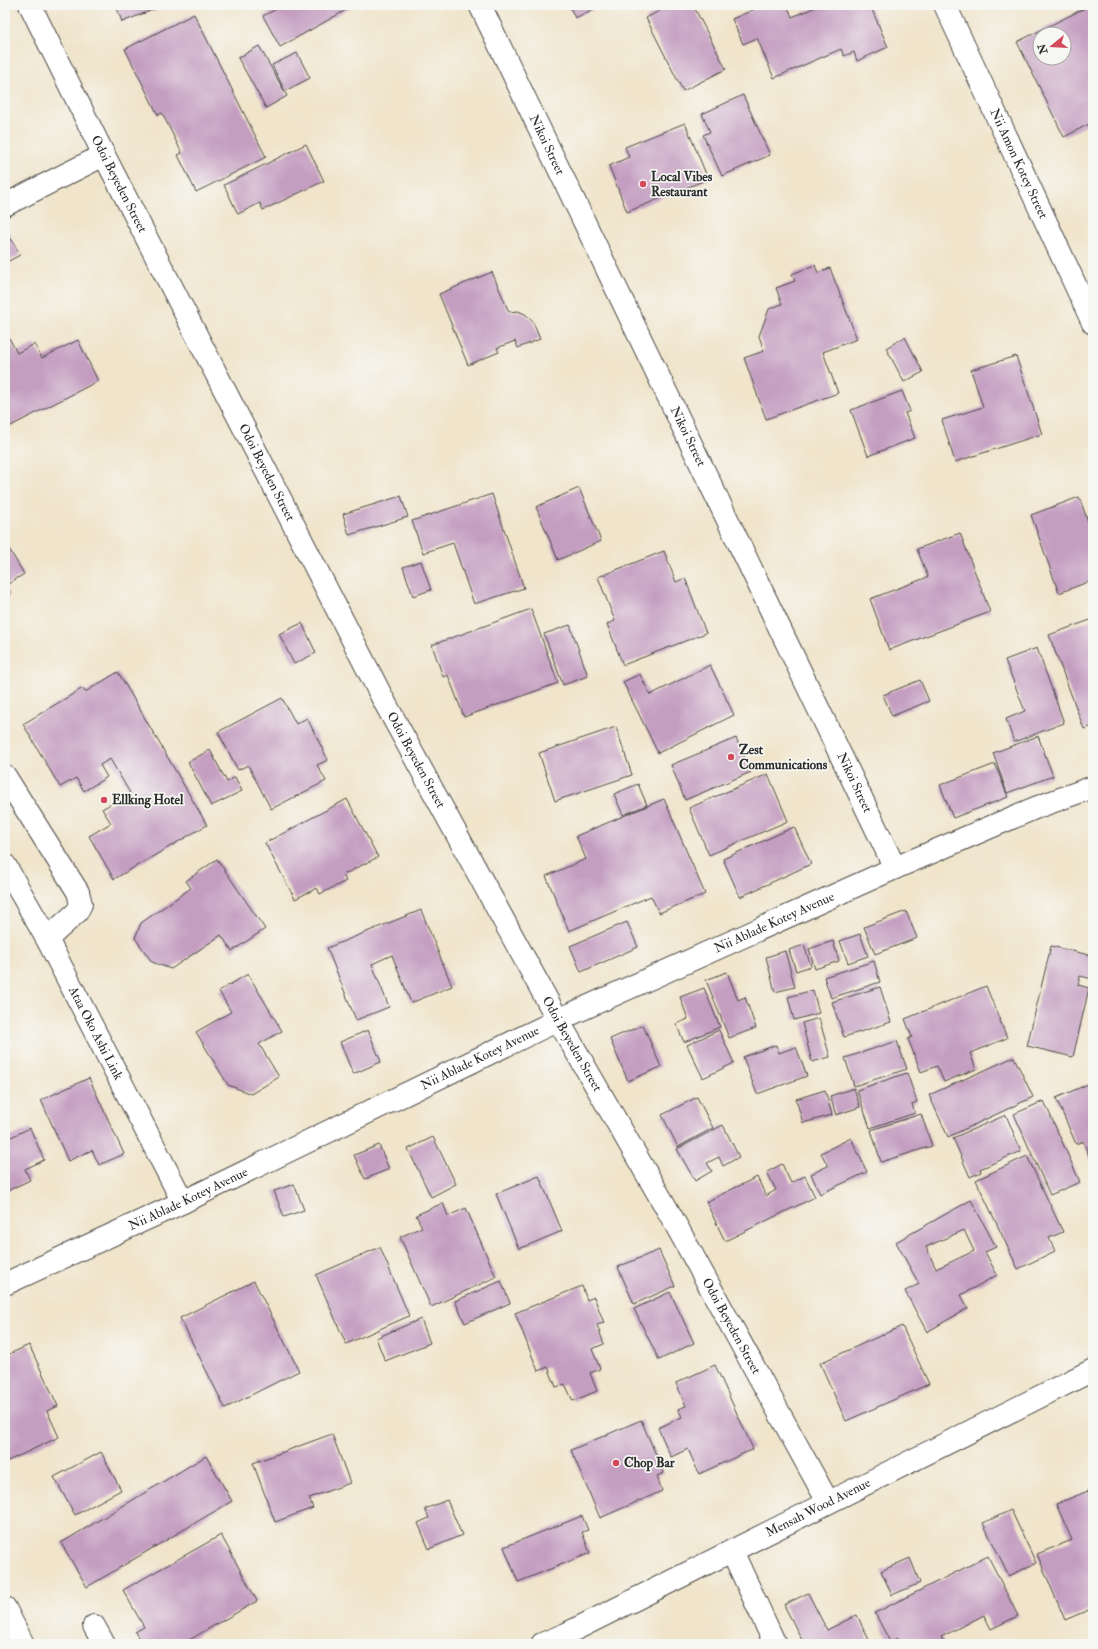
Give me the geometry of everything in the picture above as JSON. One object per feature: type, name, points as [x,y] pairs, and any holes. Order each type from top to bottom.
[{"type":"street","name":"Odoi Beyeden Street","points":[[30,5],[104,155],[384,701],[558,1020],[671,1216],[828,1502]]},
{"type":"street","name":"Nikoi Street","points":[[480,5],[586,228],[820,709],[895,868]]},
{"type":"street","name":"Nii Amon Kotey Street","points":[[945,5],[1093,323]]},
{"type":"street","points":[[5,205],[104,155]]},
{"type":"street","points":[[5,776],[78,892],[81,904],[77,912],[48,939]]},
{"type":"street","name":"Nii Ablade Kotey Avenue","points":[[5,1284],[183,1202],[558,1020],[895,868],[1035,808],[1093,787]]},
{"type":"street","name":"Ataa Oko Ashi Link","points":[[5,865],[48,939],[183,1202]]},
{"type":"street","name":"Mensah Wood Avenue","points":[[542,1644],[566,1634],[1093,1370]]},
{"type":"street","points":[[732,1551],[775,1644]]},
{"type":"street","points":[[5,1608],[23,1644]]},
{"type":"building","points":[[116,5],[165,5],[122,22]]},
{"type":"building","points":[[284,5],[355,5],[280,47],[263,16]]},
{"type":"building","points":[[569,5],[602,5],[575,18]]},
{"type":"building","points":[[670,5],[693,5],[726,69],[683,91],[646,18]]},
{"type":"building","points":[[754,5],[787,5],[792,17],[816,7],[815,5],[870,5],[888,47],[857,61],[854,52],[844,56],[841,49],[774,78],[757,38],[743,44],[732,19],[755,9]]},
{"type":"building","points":[[1089,6],[1093,14],[1093,122],[1064,137],[1017,42],[1032,34],[1032,66],[1072,66],[1072,26],[1049,26]]},
{"type":"building","points":[[194,14],[266,157],[196,192],[178,155],[182,153],[162,113],[158,115],[125,49]]},
{"type":"building","points":[[259,46],[287,96],[266,108],[238,58]]},
{"type":"building","points":[[297,53],[310,78],[285,91],[272,65]]},
{"type":"building","points":[[743,95],[770,155],[722,176],[703,135],[710,132],[702,114]]},
{"type":"building","points":[[685,123],[708,179],[627,212],[609,166],[629,157],[625,147]]},
{"type":"building","points":[[306,144],[324,181],[263,210],[260,203],[238,214],[224,185]]},
{"type":"building","points":[[7,231],[20,255],[5,263],[5,232]]},
{"type":"building","points":[[815,265],[818,273],[830,268],[857,339],[823,352],[838,393],[766,419],[744,358],[764,351],[759,336],[769,309],[782,304],[776,288],[795,281],[792,274]]},
{"type":"building","points":[[492,272],[509,312],[518,311],[525,314],[532,320],[540,339],[518,348],[515,341],[497,348],[499,352],[468,365],[439,294]]},
{"type":"building","points":[[5,330],[17,353],[34,344],[42,358],[78,340],[98,381],[5,429]]},
{"type":"building","points":[[905,337],[923,372],[904,382],[886,348]]},
{"type":"building","points":[[1016,356],[1042,434],[955,462],[942,420],[983,407],[971,370]]},
{"type":"building","points":[[902,391],[910,411],[905,413],[915,438],[868,456],[851,410]]},
{"type":"building","points":[[579,488],[601,541],[558,560],[536,507]]},
{"type":"building","points":[[492,494],[524,588],[474,604],[453,543],[423,553],[412,521]]},
{"type":"building","points":[[401,496],[408,517],[349,535],[343,514]]},
{"type":"building","points":[[1079,497],[1093,535],[1093,580],[1059,593],[1031,515]]},
{"type":"building","points":[[960,533],[990,612],[889,650],[870,599],[928,577],[917,549]]},
{"type":"building","points":[[5,542],[24,574],[5,586]]},
{"type":"building","points":[[664,551],[676,582],[685,578],[706,633],[623,665],[607,624],[615,621],[598,577]]},
{"type":"building","points":[[421,561],[431,590],[413,596],[403,567]]},
{"type":"building","points":[[5,587],[10,594],[5,597]]},
{"type":"building","points":[[531,609],[558,683],[464,717],[448,675],[443,677],[432,645]]},
{"type":"building","points":[[1093,619],[1093,726],[1084,729],[1049,635]]},
{"type":"building","points":[[302,623],[316,653],[294,664],[279,634]]},
{"type":"building","points":[[570,625],[588,676],[563,685],[544,634]]},
{"type":"building","points":[[1037,648],[1064,723],[1014,742],[1006,719],[1025,711],[1005,660]]},
{"type":"building","points":[[710,665],[734,715],[658,753],[623,682],[640,674],[650,695]]},
{"type":"building","points":[[118,672],[207,825],[114,879],[89,836],[111,823],[102,809],[130,793],[110,759],[100,765],[107,777],[84,791],[76,778],[60,787],[23,724],[83,688],[85,692]]},
{"type":"building","points":[[920,680],[929,701],[892,716],[883,695]]},
{"type":"building","points":[[282,698],[296,724],[307,718],[328,760],[317,765],[326,781],[271,809],[248,765],[238,770],[218,732]]},
{"type":"building","points":[[616,727],[632,775],[555,801],[539,753]]},
{"type":"building","points":[[1038,736],[1053,776],[1007,793],[993,753]]},
{"type":"building","points":[[736,738],[751,772],[685,800],[671,765]]},
{"type":"building","points":[[210,750],[227,782],[235,777],[242,791],[211,806],[188,762]]},
{"type":"building","points":[[995,764],[1008,797],[953,818],[940,785]]},
{"type":"building","points":[[768,774],[788,821],[709,855],[689,808]]},
{"type":"building","points":[[638,784],[647,805],[623,815],[614,794]]},
{"type":"building","points":[[347,799],[378,857],[343,875],[346,881],[320,894],[317,888],[295,899],[265,843]]},
{"type":"building","points":[[664,799],[705,894],[659,913],[651,896],[569,931],[546,876],[586,859],[576,836]]},
{"type":"building","points":[[794,827],[811,864],[740,897],[723,859]]},
{"type":"building","points":[[217,859],[265,929],[232,951],[221,935],[171,969],[152,962],[135,938],[141,923],[191,888],[186,881]]},
{"type":"building","points":[[421,910],[452,986],[411,1003],[392,955],[372,964],[389,1007],[356,1020],[327,948]]},
{"type":"building","points":[[906,911],[917,938],[875,954],[864,927]]},
{"type":"building","points":[[627,922],[638,947],[581,972],[570,946]]},
{"type":"building","points":[[860,934],[868,956],[848,963],[840,941]]},
{"type":"building","points":[[833,941],[839,961],[815,969],[809,949]]},
{"type":"building","points":[[804,945],[811,966],[796,971],[789,950]]},
{"type":"building","points":[[1051,946],[1093,956],[1093,979],[1080,976],[1078,985],[1089,988],[1073,1057],[1027,1046]]},
{"type":"building","points":[[785,951],[795,987],[775,992],[766,957]]},
{"type":"building","points":[[874,961],[880,982],[831,998],[824,977]]},
{"type":"building","points":[[727,972],[738,1000],[745,997],[756,1028],[729,1038],[706,980]]},
{"type":"building","points":[[248,974],[282,1031],[259,1044],[279,1077],[251,1094],[228,1085],[196,1032],[231,1012],[219,991]]},
{"type":"building","points":[[986,986],[1007,1038],[970,1053],[976,1069],[944,1082],[937,1066],[921,1072],[908,1039],[912,1037],[905,1019]]},
{"type":"building","points":[[880,987],[891,1022],[844,1037],[832,1002]]},
{"type":"building","points":[[704,988],[720,1027],[684,1042],[676,1024],[688,1019],[680,997]]},
{"type":"building","points":[[813,990],[819,1013],[794,1020],[788,997]]},
{"type":"building","points":[[819,1018],[830,1057],[812,1062],[802,1023]]},
{"type":"building","points":[[643,1025],[661,1067],[628,1081],[610,1039]]},
{"type":"building","points":[[368,1030],[381,1062],[353,1074],[340,1042]]},
{"type":"building","points":[[719,1030],[734,1063],[703,1078],[687,1045]]},
{"type":"building","points":[[897,1041],[907,1069],[854,1086],[845,1058]]},
{"type":"building","points":[[776,1045],[779,1053],[796,1047],[807,1076],[757,1094],[743,1057]]},
{"type":"building","points":[[1014,1057],[1033,1097],[948,1137],[929,1095]]},
{"type":"building","points":[[907,1073],[917,1102],[912,1104],[915,1113],[870,1128],[857,1090]]},
{"type":"building","points":[[89,1078],[124,1154],[99,1165],[92,1150],[68,1161],[41,1100]]},
{"type":"building","points":[[1093,1082],[1093,1160],[1091,1161],[1083,1141],[1076,1144],[1056,1098]]},
{"type":"building","points":[[854,1088],[860,1107],[836,1115],[830,1096]]},
{"type":"building","points":[[825,1090],[832,1115],[803,1123],[796,1099]]},
{"type":"building","points":[[697,1097],[713,1128],[678,1147],[662,1115]]},
{"type":"building","points":[[1044,1101],[1080,1182],[1050,1195],[1014,1114]]},
{"type":"building","points":[[921,1114],[932,1146],[881,1162],[871,1130]]},
{"type":"building","points":[[1006,1115],[1021,1151],[980,1169],[981,1172],[970,1177],[953,1138]]},
{"type":"building","points":[[5,1125],[11,1137],[30,1128],[44,1160],[25,1169],[30,1180],[5,1192]]},
{"type":"building","points":[[723,1125],[739,1157],[723,1166],[719,1157],[707,1163],[712,1171],[695,1181],[677,1149]]},
{"type":"building","points":[[433,1137],[456,1184],[431,1197],[408,1149]]},
{"type":"building","points":[[851,1138],[867,1172],[820,1194],[811,1174],[828,1166],[821,1153]]},
{"type":"building","points":[[379,1145],[389,1169],[365,1179],[354,1155]]},
{"type":"building","points":[[1027,1156],[1063,1232],[1049,1238],[1055,1251],[1018,1269],[976,1180]]},
{"type":"building","points":[[782,1164],[791,1183],[805,1176],[815,1197],[725,1241],[706,1202],[757,1177],[766,1196],[776,1190],[767,1172]]},
{"type":"building","points":[[539,1176],[562,1231],[519,1249],[496,1194]]},
{"type":"building","points":[[294,1184],[304,1210],[284,1217],[274,1191]]},
{"type":"building","points":[[971,1200],[996,1247],[985,1252],[997,1275],[961,1295],[968,1308],[927,1332],[905,1291],[919,1284],[896,1242]],"holes":[[[964,1230],[974,1251],[936,1269],[926,1247]]]},
{"type":"building","points":[[443,1203],[448,1216],[466,1208],[496,1277],[431,1307],[400,1237],[422,1227],[416,1215]]},
{"type":"building","points":[[380,1247],[409,1316],[346,1344],[316,1275]]},
{"type":"building","points":[[659,1250],[675,1286],[634,1304],[618,1267]]},
{"type":"building","points":[[254,1281],[299,1371],[225,1408],[180,1318]]},
{"type":"building","points":[[501,1281],[510,1303],[465,1323],[455,1301]]},
{"type":"building","points":[[582,1286],[587,1300],[594,1297],[604,1323],[597,1325],[604,1344],[592,1349],[600,1369],[590,1373],[597,1391],[573,1401],[565,1384],[556,1387],[548,1367],[538,1371],[515,1313]]},
{"type":"building","points":[[670,1292],[694,1343],[659,1360],[634,1309]]},
{"type":"building","points":[[421,1319],[430,1343],[385,1361],[376,1338]]},
{"type":"building","points":[[902,1326],[929,1384],[846,1421],[820,1363]]},
{"type":"building","points":[[29,1345],[58,1406],[47,1411],[59,1437],[8,1461],[5,1454],[5,1356]]},
{"type":"building","points":[[715,1365],[753,1449],[699,1474],[688,1449],[671,1457],[658,1428],[682,1417],[678,1409],[686,1406],[676,1383]]},
{"type":"building","points":[[641,1420],[664,1473],[657,1476],[662,1491],[600,1518],[571,1450]]},
{"type":"building","points":[[332,1434],[350,1483],[309,1498],[313,1508],[275,1522],[253,1463]]},
{"type":"building","points":[[101,1452],[121,1490],[75,1515],[54,1477]]},
{"type":"building","points":[[206,1456],[232,1501],[87,1587],[61,1543]]},
{"type":"building","points":[[1088,1491],[1093,1503],[1093,1608],[1065,1620],[1037,1554],[1072,1540],[1056,1504]]},
{"type":"building","points":[[447,1500],[462,1535],[429,1549],[418,1523],[429,1518],[425,1509]]},
{"type":"building","points":[[1011,1510],[1036,1563],[1009,1576],[983,1523]]},
{"type":"building","points":[[582,1516],[588,1530],[582,1532],[590,1553],[518,1582],[504,1547]]},
{"type":"building","points":[[221,1535],[257,1601],[182,1644],[142,1644],[135,1632],[144,1627],[123,1590]]},
{"type":"building","points":[[988,1556],[1018,1616],[991,1629],[984,1615],[941,1637],[945,1644],[900,1644],[897,1638],[890,1642],[875,1613]]},
{"type":"building","points":[[910,1558],[920,1583],[892,1595],[881,1571]]},
{"type":"building","points":[[808,1593],[827,1630],[857,1615],[871,1644],[804,1644],[784,1605]]},
{"type":"place","name":"Local Vibes Restaurant","points":[[643,184]]},
{"type":"place","name":"Zest Communications","points":[[731,757]]},
{"type":"place","name":"Ellking Hotel","points":[[104,800]]},
{"type":"place","name":"Chop Bar","points":[[616,1463]]}]
